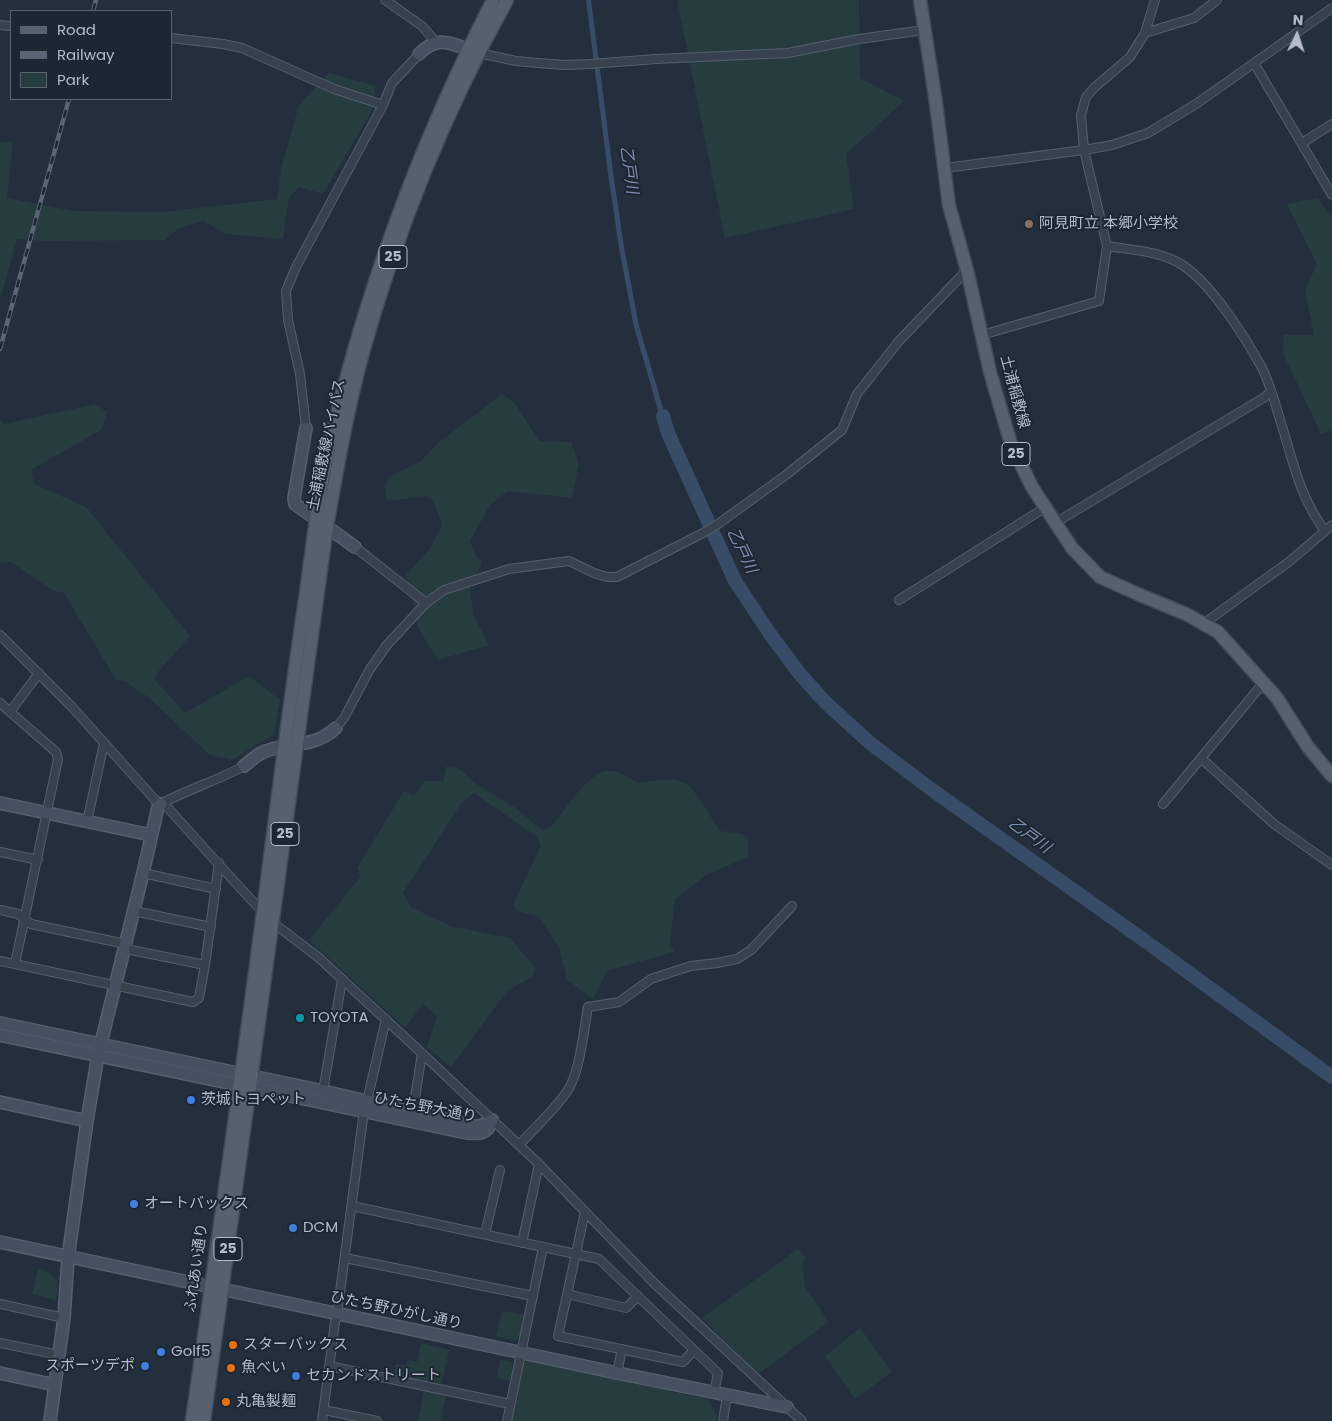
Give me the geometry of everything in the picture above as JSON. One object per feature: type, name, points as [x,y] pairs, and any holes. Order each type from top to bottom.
[{"type":"main road","name":"土浦稲敷線バイパス","points":[[263,912],[284,747],[322,523],[337,470],[362,357],[387,273],[492,0]]},
{"type":"main road","name":"土浦稲敷線バイパス","points":[[473,51],[507,0]]},
{"type":"main road","name":"土浦稲敷線","points":[[920,0],[949,205],[967,270],[990,372],[1011,444],[1032,487],[1072,548],[1100,577],[1140,596],[1186,614],[1218,632],[1277,698],[1308,747],[1332,776]]},
{"type":"main road","name":"土浦稲敷線バイパス","points":[[272,922],[298,745],[322,523]]},
{"type":"main road","name":"ふれあい通り","points":[[245,1081],[263,912]]},
{"type":"main road","name":"ふれあい通り","points":[[192,1421],[216,1288],[245,1081],[272,922]]},
{"type":"main road","name":"ふれあい通り","points":[[204,1421],[216,1288]]},
{"type":"street","points":[[385,0],[422,26],[436,42],[516,61],[565,65],[788,53],[859,39],[924,30]]},
{"type":"street","points":[[982,335],[1099,301],[1107,246],[1084,150],[1082,115],[1086,97],[1130,57],[1145,34],[1155,0]]},
{"type":"street","points":[[1145,34],[1194,18],[1217,0]]},
{"type":"street","points":[[945,168],[1084,150],[1112,145],[1148,132],[1196,104],[1332,8]]},
{"type":"street","points":[[172,38],[242,48],[334,89],[383,105]]},
{"type":"street","points":[[426,602],[355,547],[299,508],[294,501],[306,428],[300,374],[288,320],[286,291],[296,267],[383,105],[392,83],[419,54],[436,42]]},
{"type":"street","points":[[1254,63],[1332,195]]},
{"type":"street","points":[[1302,143],[1332,124]]},
{"type":"street","points":[[1107,246],[1164,256],[1183,266],[1202,282],[1242,335],[1262,369],[1271,391],[1303,494],[1325,531]]},
{"type":"street","points":[[50,1421],[64,1318],[68,1258],[87,1121],[100,1050],[158,807],[178,794],[227,776],[265,751],[319,739],[336,728],[352,706],[357,691],[387,645],[426,602],[434,596],[458,585],[509,569],[569,561],[594,573],[607,577],[617,577],[716,525],[786,475],[842,430],[857,394],[899,341],[967,270]]},
{"type":"street","points":[[1055,523],[1271,391]]},
{"type":"street","points":[[899,600],[1046,508]]},
{"type":"street","points":[[1203,624],[1290,561],[1332,524]]},
{"type":"street","points":[[0,635],[39,673],[161,804],[167,807],[219,863],[236,885],[263,912]]},
{"type":"street","points":[[10,712],[39,673]]},
{"type":"street","points":[[1163,804],[1264,682]]},
{"type":"street","points":[[0,703],[56,752],[58,759],[15,964]]},
{"type":"street","points":[[88,822],[104,743]]},
{"type":"street","points":[[1202,759],[1274,824],[1332,865]]},
{"type":"street","points":[[0,803],[151,835]]},
{"type":"street","points":[[0,852],[38,860]]},
{"type":"street","points":[[0,961],[193,1002],[199,998],[205,966],[219,863]]},
{"type":"street","points":[[143,873],[216,888]]},
{"type":"street","points":[[519,1145],[548,1115],[569,1089],[575,1072],[588,1007],[619,1002],[652,979],[672,972],[691,966],[737,959],[751,950],[792,906]]},
{"type":"street","points":[[0,910],[18,914],[31,924],[120,943],[132,950],[205,966]]},
{"type":"street","points":[[134,911],[211,926]]},
{"type":"street","points":[[272,922],[318,957],[386,1019],[539,1164],[655,1284],[802,1421]]},
{"type":"street","points":[[323,1091],[342,980]]},
{"type":"street","points":[[322,1421],[366,1106],[386,1019]]},
{"type":"street","name":"ひたち野大通り","points":[[0,1023],[100,1050]]},
{"type":"street","name":"ひたち野大通り","points":[[0,1034],[100,1050],[366,1106],[468,1133],[480,1134],[490,1127],[492,1120]]},
{"type":"street","points":[[413,1111],[422,1053]]},
{"type":"street","name":"ひたち野大通り","points":[[245,1081],[323,1091],[366,1106],[413,1111],[475,1126],[481,1126],[492,1120]]},
{"type":"street","points":[[0,1102],[87,1121]]},
{"type":"street","points":[[522,1243],[539,1164]]},
{"type":"street","points":[[485,1234],[500,1170]]},
{"type":"street","points":[[352,1206],[599,1259],[718,1373],[714,1394]]},
{"type":"street","points":[[585,1212],[558,1336],[683,1362],[694,1350]]},
{"type":"street","name":"ひたち野ひがし通り","points":[[0,1242],[617,1374],[787,1407]]},
{"type":"street","points":[[507,1421],[543,1247]]},
{"type":"street","points":[[345,1258],[533,1296]]},
{"type":"street","points":[[567,1294],[626,1308],[638,1296]]},
{"type":"street","points":[[0,1304],[64,1318]]},
{"type":"street","points":[[0,1343],[59,1355]]},
{"type":"street","points":[[617,1374],[622,1349]]},
{"type":"street","points":[[330,1366],[510,1404]]},
{"type":"street","points":[[0,1373],[55,1385]]},
{"type":"street","points":[[723,1421],[727,1396]]},
{"type":"street","points":[[324,1410],[377,1421]]},
{"type":"green space","points":[[677,0],[859,0],[860,78],[904,101],[846,154],[854,209],[725,238]]},
{"type":"green space","points":[[329,73],[376,86],[372,111],[323,194],[299,187],[289,198],[283,239],[226,234],[203,221],[178,229],[165,240],[45,241],[17,239],[0,300],[0,142],[13,142],[7,198],[74,211],[164,212],[277,199],[281,169],[299,105]]},
{"type":"green space","points":[[1318,198],[1332,218],[1332,430],[1321,434],[1282,351],[1284,335],[1314,335],[1305,290],[1317,264],[1287,204]]},
{"type":"green space","points":[[502,394],[514,402],[539,441],[571,442],[579,464],[572,498],[508,491],[490,505],[470,541],[476,556],[482,562],[470,589],[474,616],[489,645],[438,660],[418,628],[413,599],[406,575],[431,547],[442,525],[434,502],[426,496],[387,501],[385,488],[388,477],[420,462],[438,443]]},
{"type":"green space","points":[[96,404],[107,412],[101,430],[31,470],[34,484],[86,507],[190,636],[154,679],[185,713],[249,676],[280,700],[273,735],[232,760],[210,755],[148,697],[124,681],[116,680],[64,593],[52,590],[11,562],[0,563],[0,419],[4,424]]},
{"type":"green space","points":[[454,766],[475,783],[517,809],[543,831],[551,827],[575,795],[590,780],[597,774],[605,771],[618,772],[638,783],[662,780],[680,781],[694,791],[720,831],[742,834],[748,838],[748,857],[706,875],[675,899],[670,943],[674,952],[607,971],[593,999],[567,980],[559,947],[538,916],[517,911],[513,905],[541,845],[536,836],[474,793],[462,802],[403,893],[411,907],[450,926],[510,938],[536,969],[532,977],[507,991],[451,1067],[427,1047],[437,1016],[423,1004],[405,1028],[309,940],[361,876],[357,868],[404,791],[414,796],[425,781],[443,781],[446,767]]},
{"type":"green space","points":[[798,1249],[806,1258],[802,1264],[805,1287],[829,1322],[758,1374],[702,1318]]},
{"type":"green space","points":[[38,1269],[45,1270],[58,1281],[56,1300],[32,1294]]},
{"type":"green space","points":[[502,1311],[524,1315],[520,1337],[515,1341],[496,1336]]},
{"type":"green space","points":[[860,1328],[892,1372],[855,1399],[825,1356]]},
{"type":"green space","points":[[421,1343],[449,1350],[441,1386],[394,1374],[396,1364],[406,1366],[408,1360],[417,1362]]},
{"type":"green space","points":[[500,1360],[511,1362],[513,1367],[510,1381],[497,1378]]},
{"type":"green space","points":[[527,1361],[708,1399],[717,1415],[716,1421],[510,1421],[522,1364]]},
{"type":"green space","points":[[424,1390],[446,1395],[441,1421],[418,1421]]},
{"type":"water","points":[[586,0],[591,0],[624,247],[639,326],[670,432],[665,434],[634,327],[619,248]]},
{"type":"waterway","name":"乙戸川","points":[[663,416],[668,433],[735,581],[770,634],[799,673],[825,702],[870,743],[935,792],[1148,943]]},
{"type":"waterway","name":"乙戸川","points":[[1152,946],[1332,1077]]},
{"type":"railway","points":[[93,10],[96,0]]},
{"type":"railway","points":[[0,349],[69,100]]},
{"type":"place","name":"阿見町立 本郷小学校","points":[[1029,224]]},
{"type":"place","name":"TOYOTA","points":[[300,1018]]},
{"type":"place","name":"茨城トヨペット","points":[[191,1100]]},
{"type":"place","name":"オートバックス","points":[[134,1204]]},
{"type":"place","name":"DCM","points":[[293,1228]]},
{"type":"place","name":"スターバックス","points":[[233,1345]]},
{"type":"place","name":"Golf5","points":[[161,1352]]},
{"type":"place","name":"スポーツデポ","points":[[145,1366]]},
{"type":"place","name":"魚べい","points":[[231,1368]]},
{"type":"place","name":"セカンドストリート","points":[[296,1376]]},
{"type":"place","name":"丸亀製麺","points":[[226,1402]]}]
